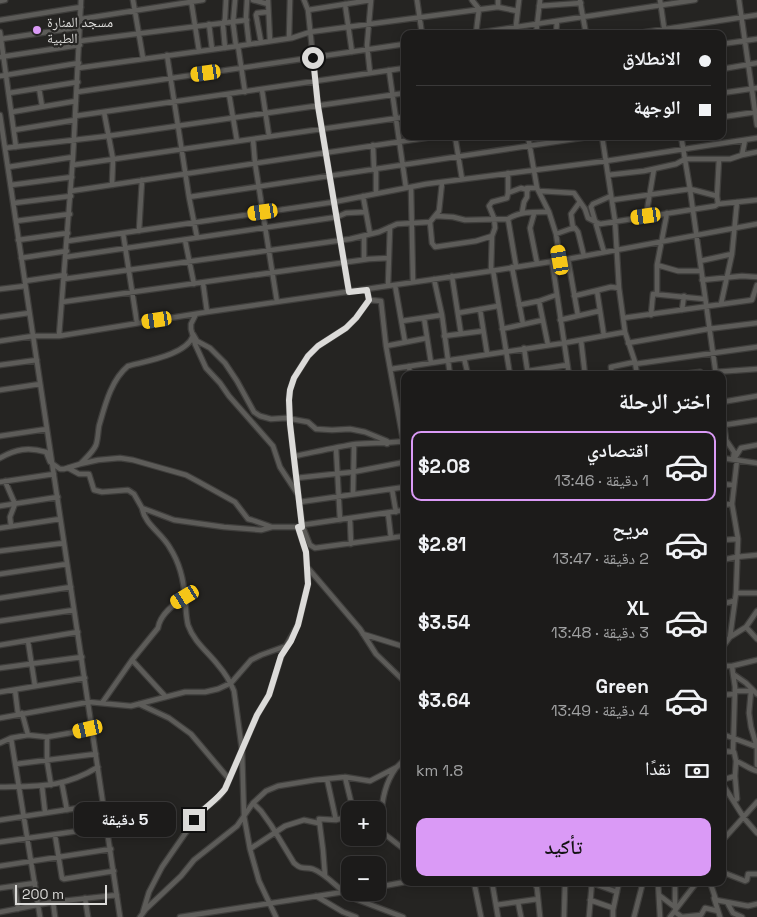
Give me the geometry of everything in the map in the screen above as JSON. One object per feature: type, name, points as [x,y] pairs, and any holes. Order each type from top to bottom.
[{"type":"street","points":[[0,1],[4,0]]},
{"type":"street","points":[[59,336],[74,157],[81,0]]},
{"type":"street","points":[[133,0],[143,58]]},
{"type":"street","points":[[81,19],[191,0],[203,0]]},
{"type":"street","points":[[191,0],[199,51]]},
{"type":"street","points":[[225,48],[223,22],[225,19],[226,0]]},
{"type":"street","points":[[235,0],[234,21],[245,92]]},
{"type":"street","points":[[247,0],[246,20],[249,44]]},
{"type":"street","points":[[253,0],[268,2],[267,12],[270,41]]},
{"type":"street","points":[[289,38],[290,0]]},
{"type":"street","points":[[304,0],[308,10],[318,106],[349,292]]},
{"type":"street","points":[[308,10],[371,0],[367,50],[370,73]]},
{"type":"street","points":[[417,0],[421,30]]},
{"type":"street","points":[[472,0],[479,9],[476,30]]},
{"type":"street","points":[[498,0],[498,7]]},
{"type":"street","points":[[516,28],[519,0]]},
{"type":"street","points":[[536,30],[540,0]]},
{"type":"street","points":[[506,30],[660,2],[695,0]]},
{"type":"street","points":[[738,0],[748,65],[754,89],[757,126]]},
{"type":"street","points":[[539,6],[580,1],[585,30]]},
{"type":"street","points":[[660,2],[665,30]]},
{"type":"street","points":[[345,4],[352,52]]},
{"type":"street","points":[[0,20],[81,7]]},
{"type":"street","points":[[0,76],[225,48],[289,38],[310,32],[479,9],[498,7],[517,11]]},
{"type":"street","points":[[260,42],[256,15],[257,13],[267,12]]},
{"type":"street","points":[[670,30],[757,15]]},
{"type":"street","points":[[2,57],[139,34],[246,20]]},
{"type":"street","points":[[556,30],[557,22]]},
{"type":"street","points":[[209,24],[212,49]]},
{"type":"street","points":[[1,39],[81,27]]},
{"type":"street","points":[[0,32],[16,147]]},
{"type":"street","points":[[726,43],[757,39]]},
{"type":"street","points":[[77,92],[401,45]]},
{"type":"street","points":[[167,55],[197,237]]},
{"type":"street","points":[[726,68],[757,63]]},
{"type":"street","points":[[14,130],[104,112],[401,68]]},
{"type":"street","points":[[389,70],[403,166],[409,188],[412,223],[413,282]]},
{"type":"street","points":[[9,93],[78,82]]},
{"type":"street","points":[[39,88],[42,106]]},
{"type":"street","points":[[726,92],[754,89]]},
{"type":"street","points":[[262,90],[269,136]]},
{"type":"street","points":[[229,94],[237,141]]},
{"type":"street","points":[[5,148],[108,136],[401,94]]},
{"type":"street","points":[[12,112],[76,101]]},
{"type":"street","points":[[104,112],[113,159],[112,185]]},
{"type":"street","points":[[726,116],[756,112]]},
{"type":"street","points":[[0,115],[2,139],[14,203],[120,917]]},
{"type":"street","points":[[73,165],[401,118]]},
{"type":"street","points":[[68,241],[175,227],[194,222],[334,202],[376,193],[508,173],[606,161],[757,138]]},
{"type":"street","points":[[253,139],[255,163],[277,302]]},
{"type":"street","points":[[14,203],[142,180],[408,140]]},
{"type":"street","points":[[456,140],[462,180]]},
{"type":"street","points":[[528,140],[538,189],[549,212],[556,234],[560,260]]},
{"type":"street","points":[[189,197],[568,140]]},
{"type":"street","points":[[603,140],[615,221],[619,288],[625,332],[636,371]]},
{"type":"street","points":[[682,140],[716,371]]},
{"type":"street","points":[[742,155],[745,140]]},
{"type":"street","points":[[373,145],[376,193]]},
{"type":"street","points":[[608,175],[676,164],[685,159],[719,159],[757,152]]},
{"type":"street","points":[[8,167],[74,157]]},
{"type":"street","points":[[718,204],[719,159]]},
{"type":"street","points":[[646,216],[654,168]]},
{"type":"street","points":[[508,173],[508,192],[506,198],[490,204],[495,228],[492,236],[492,270],[509,371]]},
{"type":"street","points":[[11,185],[72,177]]},
{"type":"street","points":[[139,231],[142,180]]},
{"type":"street","points":[[25,280],[190,262],[364,236],[397,224],[430,222],[439,211],[442,183]]},
{"type":"street","points":[[508,192],[521,188],[528,190],[528,188],[573,193],[585,209],[588,218],[600,224],[693,210],[718,204],[757,200]]},
{"type":"street","points":[[604,252],[592,205],[612,198],[690,189],[718,196]]},
{"type":"street","points":[[522,213],[524,202],[528,197],[528,190]]},
{"type":"street","points":[[363,196],[370,234]]},
{"type":"street","points":[[721,304],[732,254],[737,202]]},
{"type":"street","points":[[579,203],[571,214],[573,228],[578,232],[584,256]]},
{"type":"street","points":[[21,258],[185,240],[336,217],[346,213],[366,212]]},
{"type":"street","points":[[436,216],[465,220],[508,219],[513,215],[522,213],[549,212]]},
{"type":"street","points":[[657,293],[658,265],[667,213]]},
{"type":"street","points":[[16,221],[70,214]]},
{"type":"street","points":[[534,214],[530,228],[537,264]]},
{"type":"street","points":[[508,219],[523,324]]},
{"type":"street","points":[[430,222],[432,243],[435,247],[476,241],[492,236]]},
{"type":"street","points":[[0,341],[33,336],[59,336],[207,312],[537,264],[757,224]]},
{"type":"street","points":[[388,286],[390,227]]},
{"type":"street","points":[[556,234],[573,228]]},
{"type":"street","points":[[18,240],[68,233]]},
{"type":"street","points":[[123,233],[138,323]]},
{"type":"street","points":[[364,236],[364,259]]},
{"type":"street","points":[[185,240],[194,284]]},
{"type":"street","points":[[700,261],[732,254]]},
{"type":"street","points":[[62,302],[364,259],[390,258]]},
{"type":"street","points":[[568,259],[578,316]]},
{"type":"street","points":[[552,261],[569,371]]},
{"type":"street","points":[[658,265],[678,271],[701,271]]},
{"type":"street","points":[[452,276],[461,334]]},
{"type":"street","points":[[702,280],[727,277],[757,277]]},
{"type":"street","points":[[434,279],[442,315],[449,371]]},
{"type":"street","points":[[203,283],[207,312]]},
{"type":"street","points":[[395,285],[406,342]]},
{"type":"street","points":[[624,318],[745,302],[752,300],[756,296],[757,285]]},
{"type":"street","points":[[0,289],[26,286]]},
{"type":"street","points":[[574,296],[611,287],[619,288]]},
{"type":"street","points":[[141,916],[149,892],[162,867],[200,812],[218,798],[225,789],[257,715],[269,695],[281,656],[298,625],[308,584],[290,419],[290,390],[294,378],[308,356],[318,346],[346,328],[356,318],[369,300],[367,290]]},
{"type":"street","points":[[597,291],[604,336]]},
{"type":"street","points":[[651,314],[652,295],[657,293],[704,299]]},
{"type":"street","points":[[519,305],[556,295]]},
{"type":"street","points":[[682,310],[684,296]]},
{"type":"street","points":[[369,300],[381,300],[386,346],[401,428]]},
{"type":"street","points":[[539,301],[548,345]]},
{"type":"street","points":[[458,313],[498,306]]},
{"type":"street","points":[[480,309],[487,354]]},
{"type":"street","points":[[560,320],[599,311]]},
{"type":"street","points":[[0,317],[29,313]]},
{"type":"street","points":[[196,314],[192,324],[193,334],[195,344],[206,368],[272,446],[280,467],[298,496]]},
{"type":"street","points":[[402,321],[442,315]]},
{"type":"street","points":[[424,318],[431,363]]},
{"type":"street","points":[[502,329],[543,320]]},
{"type":"street","points":[[628,343],[708,329],[757,323]]},
{"type":"street","points":[[444,336],[483,331]]},
{"type":"street","points":[[391,369],[625,332]]},
{"type":"street","points":[[193,334],[197,341],[210,348],[225,363],[254,412],[267,418],[308,422],[316,429],[350,429],[365,432],[388,444]]},
{"type":"street","points":[[80,464],[90,454],[96,444],[99,427],[110,392],[122,371],[128,366],[181,349],[189,344],[193,334]]},
{"type":"street","points":[[386,346],[427,338]]},
{"type":"street","points":[[581,340],[585,371]]},
{"type":"street","points":[[524,348],[528,371]]},
{"type":"street","points":[[612,371],[611,367],[635,363],[757,348]]},
{"type":"street","points":[[464,358],[467,371]]},
{"type":"street","points":[[0,365],[37,360]]},
{"type":"street","points":[[537,371],[568,365]]},
{"type":"street","points":[[409,366],[410,371]]},
{"type":"street","points":[[726,373],[757,369]]},
{"type":"street","points":[[0,390],[40,384]]},
{"type":"street","points":[[726,401],[757,396]]},
{"type":"street","points":[[726,425],[757,420]]},
{"type":"street","points":[[0,436],[47,429]]},
{"type":"street","points":[[294,456],[377,442],[388,444],[401,439]]},
{"type":"street","points":[[726,440],[734,452],[732,504],[738,539],[736,592],[730,637]]},
{"type":"street","points":[[353,494],[354,445]]},
{"type":"street","points":[[734,459],[741,448],[757,445]]},
{"type":"street","points":[[336,448],[340,520]]},
{"type":"street","points":[[0,458],[16,450],[35,449],[46,452],[53,469]]},
{"type":"street","points":[[15,504],[2,481],[53,469],[60,470],[80,464],[120,458],[186,475],[234,502],[248,519],[272,527]]},
{"type":"street","points":[[726,458],[757,463]]},
{"type":"street","points":[[296,478],[353,472],[401,463]]},
{"type":"street","points":[[68,468],[79,474],[89,474],[94,490],[102,492],[121,489],[132,491],[146,519],[172,551],[178,566],[185,597],[186,616],[192,634],[231,683],[235,695],[242,750],[244,816],[250,849],[259,881],[276,917]]},
{"type":"street","points":[[726,484],[733,485]]},
{"type":"street","points":[[300,502],[401,487]]},
{"type":"street","points":[[392,488],[396,512]]},
{"type":"street","points":[[0,506],[58,497]]},
{"type":"street","points":[[11,526],[10,517],[15,504]]},
{"type":"street","points":[[726,505],[732,504]]},
{"type":"street","points":[[142,508],[174,520],[261,530],[401,511]]},
{"type":"street","points":[[388,513],[391,538]]},
{"type":"street","points":[[0,528],[60,519]]},
{"type":"street","points":[[350,519],[351,544]]},
{"type":"street","points":[[301,526],[313,548],[401,537]]},
{"type":"street","points":[[726,540],[738,539]]},
{"type":"street","points":[[0,552],[64,543]]},
{"type":"street","points":[[726,559],[757,554]]},
{"type":"street","points":[[0,574],[67,564]]},
{"type":"street","points":[[307,567],[363,634],[376,654],[401,678]]},
{"type":"street","points":[[0,598],[70,588]]},
{"type":"street","points":[[736,592],[757,593]]},
{"type":"street","points":[[102,703],[132,660],[158,628],[159,623],[170,606],[185,597]]},
{"type":"street","points":[[726,603],[734,600]]},
{"type":"street","points":[[0,621],[74,610]]},
{"type":"street","points":[[726,642],[730,637],[746,627],[757,611]]},
{"type":"street","points":[[746,627],[757,639]]},
{"type":"street","points":[[0,645],[78,632]]},
{"type":"street","points":[[363,634],[401,646]]},
{"type":"street","points":[[28,641],[34,686]]},
{"type":"street","points":[[0,718],[89,702],[121,706],[139,704],[185,692],[205,692],[218,689],[231,683],[251,660],[286,646]]},
{"type":"street","points":[[0,668],[82,657]]},
{"type":"street","points":[[132,660],[166,697]]},
{"type":"street","points":[[726,666],[757,660]]},
{"type":"street","points":[[732,666],[735,692],[733,751],[735,752],[736,761],[735,776],[738,799],[734,801]]},
{"type":"street","points":[[733,674],[754,692]]},
{"type":"street","points":[[0,692],[85,678]]},
{"type":"street","points":[[15,690],[20,714],[28,735]]},
{"type":"street","points":[[726,693],[754,692]]},
{"type":"street","points":[[754,692],[750,713],[751,727],[756,744],[757,765]]},
{"type":"street","points":[[139,704],[169,718],[191,734],[229,779]]},
{"type":"street","points":[[0,743],[11,738],[28,735],[47,737],[92,729]]},
{"type":"street","points":[[726,735],[756,744]]},
{"type":"street","points":[[47,737],[51,785]]},
{"type":"street","points":[[11,738],[40,917]]},
{"type":"street","points":[[726,750],[733,751]]},
{"type":"street","points":[[16,764],[96,754]]},
{"type":"street","points":[[736,761],[742,763],[746,768],[757,772]]},
{"type":"street","points":[[381,801],[388,778],[401,763]]},
{"type":"street","points":[[0,787],[20,788],[62,784],[82,777],[98,767]]},
{"type":"street","points":[[141,916],[181,876],[194,860],[237,826],[253,803],[266,791],[278,786],[327,778],[345,777],[370,781],[397,767]]},
{"type":"street","points":[[726,779],[735,776]]},
{"type":"street","points":[[345,777],[352,801]]},
{"type":"street","points":[[327,778],[336,820]]},
{"type":"street","points":[[62,784],[68,810]]},
{"type":"street","points":[[42,786],[45,812]]},
{"type":"street","points":[[726,790],[744,818],[757,833]]},
{"type":"street","points":[[253,803],[261,811],[294,863],[302,869],[312,869],[325,876],[341,889]]},
{"type":"street","points":[[726,837],[756,803]]},
{"type":"street","points":[[0,820],[104,804]]},
{"type":"street","points":[[325,876],[318,819],[341,819]]},
{"type":"street","points":[[250,849],[285,826],[304,820],[318,823]]},
{"type":"street","points":[[0,842],[107,827]]},
{"type":"street","points":[[55,835],[62,878],[114,871]]},
{"type":"street","points":[[386,835],[401,847]]},
{"type":"street","points":[[0,866],[111,849]]},
{"type":"street","points":[[726,874],[745,881],[748,874],[757,874]]},
{"type":"street","points":[[0,888],[35,883]]},
{"type":"street","points":[[386,886],[401,883]]},
{"type":"street","points":[[15,886],[18,909]]},
{"type":"street","points":[[475,886],[481,917]]},
{"type":"street","points":[[493,886],[498,917]]},
{"type":"street","points":[[535,886],[540,917]]},
{"type":"street","points":[[564,917],[565,886]]},
{"type":"street","points":[[589,917],[592,886]]},
{"type":"street","points":[[600,886],[617,892]]},
{"type":"street","points":[[613,917],[618,886]]},
{"type":"street","points":[[634,917],[642,886]]},
{"type":"street","points":[[658,886],[660,917]]},
{"type":"street","points":[[675,886],[676,910]]},
{"type":"street","points":[[670,917],[694,886]]},
{"type":"street","points":[[712,886],[712,894],[720,917]]},
{"type":"street","points":[[180,917],[341,892]]},
{"type":"street","points":[[712,894],[716,900],[728,904],[748,906],[757,904]]},
{"type":"street","points":[[0,912],[53,902],[117,895]]},
{"type":"street","points":[[659,895],[682,917],[701,915],[706,908],[718,911]]},
{"type":"street","points":[[316,896],[343,912],[356,917]]},
{"type":"street","points":[[85,898],[88,917]]},
{"type":"street","points":[[496,905],[538,899]]},
{"type":"street","points":[[590,900],[613,908]]},
{"type":"street","points":[[361,901],[403,917]]},
{"type":"street","points":[[53,902],[54,917]]},
{"type":"street","points":[[518,902],[521,917]]},
{"type":"street","points":[[728,904],[733,913],[742,917]]},
{"type":"place","name":"مسجد المنارة الطبية","points":[[37,30]]},
{"type":"route","points":[[194,820],[225,789],[257,715],[274,684],[281,656],[291,641],[298,625],[308,584],[306,552],[298,527],[302,527],[290,424],[289,400],[294,378],[308,356],[318,346],[346,328],[369,300],[367,290],[349,292],[318,106],[313,58]]}]
